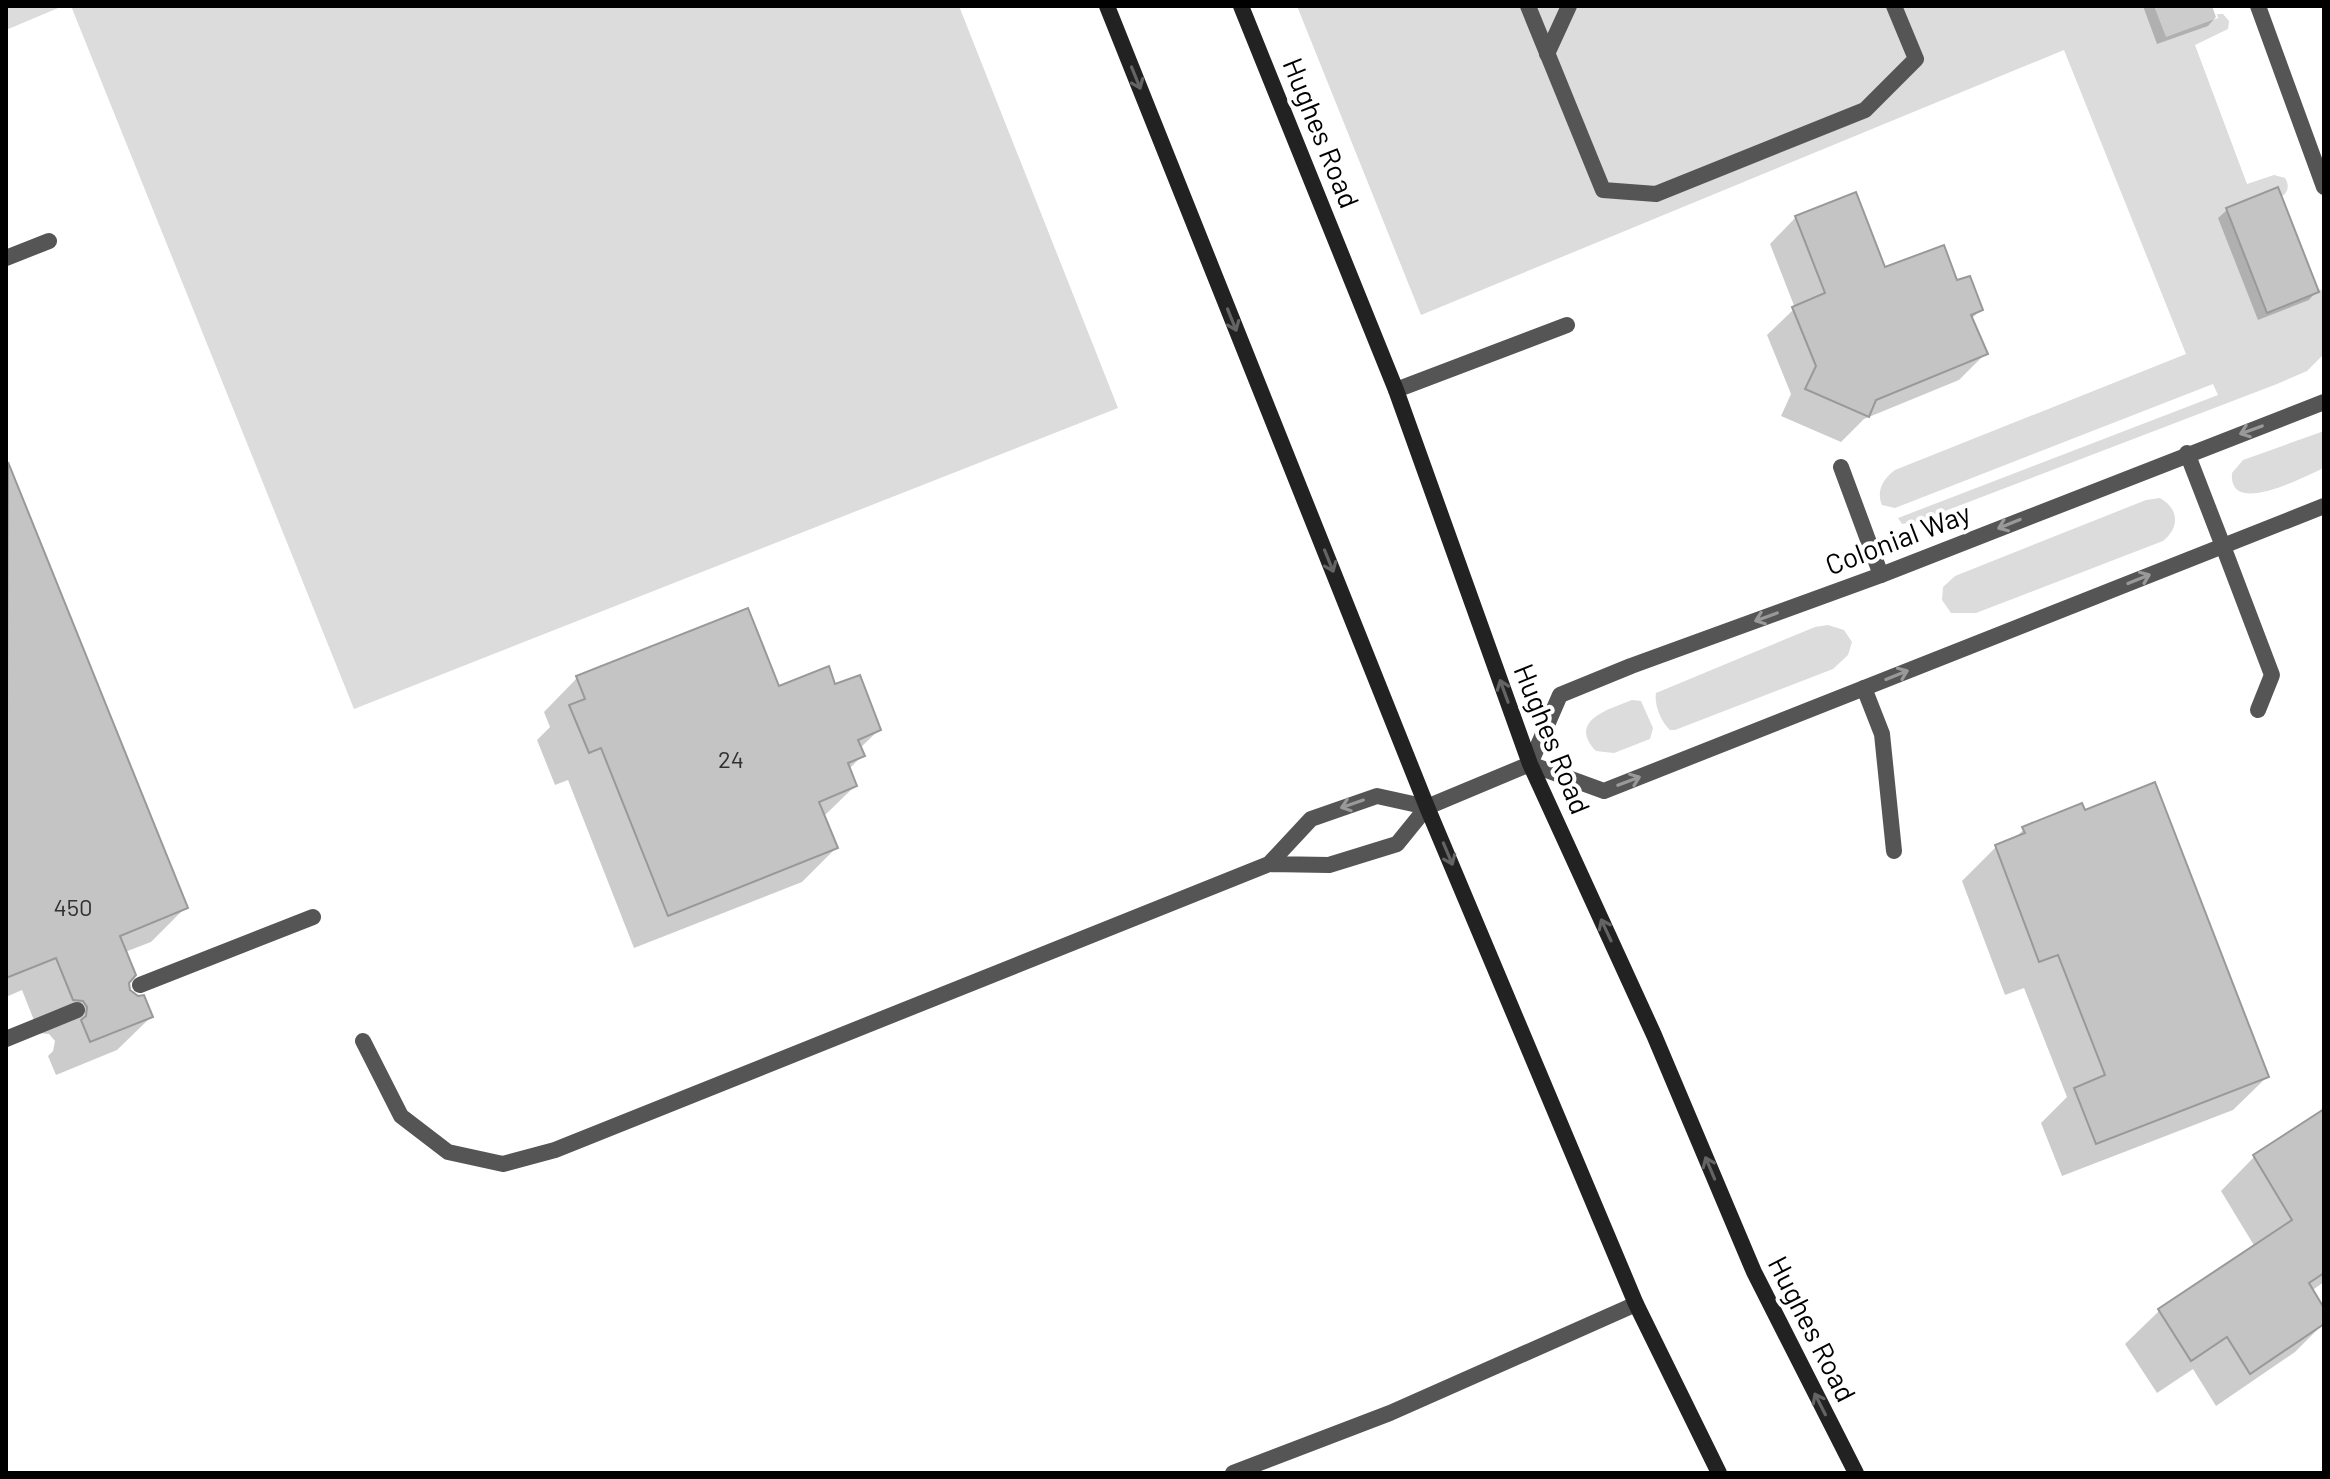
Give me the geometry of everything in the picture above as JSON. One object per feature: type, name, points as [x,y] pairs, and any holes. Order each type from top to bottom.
[{"type":"main road","points":[[1107,6],[1427,807],[1636,1304],[1719,1473]]},
{"type":"main road","name":"Hughes Road","points":[[1241,6],[1396,390],[1530,764],[1654,1035],[1754,1272],[1856,1473]]},
{"type":"street","points":[[1528,6],[1603,190],[1656,194],[1865,110],[1916,59],[1894,6]]},
{"type":"street","points":[[1547,54],[1569,6]]},
{"type":"street","points":[[2258,6],[2324,187]]},
{"type":"street","points":[[6,258],[49,241]]},
{"type":"street","points":[[1396,390],[1567,325]]},
{"type":"street","name":"Colonial Way","points":[[1530,764],[1560,695],[1881,575],[2324,402]]},
{"type":"street","points":[[2187,453],[2272,675],[2258,710]]},
{"type":"street","points":[[1841,467],[1881,575]]},
{"type":"street","points":[[363,1041],[401,1116],[448,1152],[503,1164],[555,1150],[1269,864],[1329,865],[1397,844],[1427,807],[1530,764],[1604,791],[2324,506]]},
{"type":"street","points":[[1864,688],[1882,734],[1894,851]]},
{"type":"street","points":[[1269,864],[1311,819],[1377,796],[1427,807]]},
{"type":"street","points":[[140,985],[313,917]]},
{"type":"street","points":[[6,1039],[77,1010]]},
{"type":"street","points":[[1233,1473],[1390,1413],[1636,1304]]},
{"type":"shaded area","points":[[6,6],[63,6],[6,30]]},
{"type":"shaded area","points":[[71,6],[959,6],[1118,408],[354,709]]},
{"type":"shaded area","points":[[1297,6],[2154,6],[2166,37],[2223,14],[2229,21],[2228,29],[2195,45],[2247,184],[2274,175],[2285,178],[2288,185],[2282,196],[2277,187],[2226,208],[2267,313],[2319,292],[2318,289],[2324,291],[2324,354],[2307,371],[2277,384],[1919,521],[1902,524],[1898,518],[2218,395],[2213,384],[1895,508],[1882,505],[1882,486],[1895,470],[2186,354],[2064,50],[1421,315]]},
{"type":"shaded area","points":[[2324,431],[2324,468],[2285,485],[2254,493],[2242,492],[2234,486],[2232,473],[2243,460]]},
{"type":"shaded area","points":[[2160,498],[2171,507],[2175,518],[2169,536],[2163,541],[1976,613],[1951,613],[1942,600],[1943,587],[1955,576],[2146,500]]},
{"type":"shaded area","points":[[1828,625],[1844,630],[1852,642],[1848,655],[1833,669],[1675,730],[1670,730],[1661,718],[1656,693],[1815,627]]},
{"type":"shaded area","points":[[1632,700],[1641,701],[1653,728],[1650,739],[1614,753],[1596,751],[1588,740],[1586,731],[1589,724],[1603,712]]},
{"type":"building","points":[[2278,187],[2319,292],[2267,313],[2226,208]]},
{"type":"building","points":[[1856,192],[1885,267],[1944,245],[1957,280],[1970,276],[1983,310],[1971,315],[1988,354],[1876,400],[1869,417],[1805,389],[1816,366],[1792,307],[1825,293],[1795,216]]},
{"type":"building","points":[[8,462],[188,908],[120,936],[136,975],[129,983],[130,990],[138,996],[144,995],[153,1017],[90,1042],[81,1020],[86,1016],[87,1007],[83,1001],[73,1000],[56,958],[6,978]]},
{"type":"building","points":[[748,608],[779,686],[829,666],[835,684],[860,675],[881,730],[858,740],[865,756],[848,763],[857,786],[819,802],[838,848],[668,916],[601,748],[589,753],[569,705],[585,699],[576,676]]},
{"type":"building","points":[[2155,782],[2269,1077],[2096,1144],[2074,1088],[2105,1075],[2058,955],[2039,962],[1995,845],[2025,833],[2022,827],[2082,803],[2085,810]]},
{"type":"building","points":[[2324,1109],[2324,1273],[2309,1283],[2324,1308],[2324,1324],[2250,1374],[2227,1337],[2191,1361],[2158,1309],[2292,1220],[2253,1155]]}]
